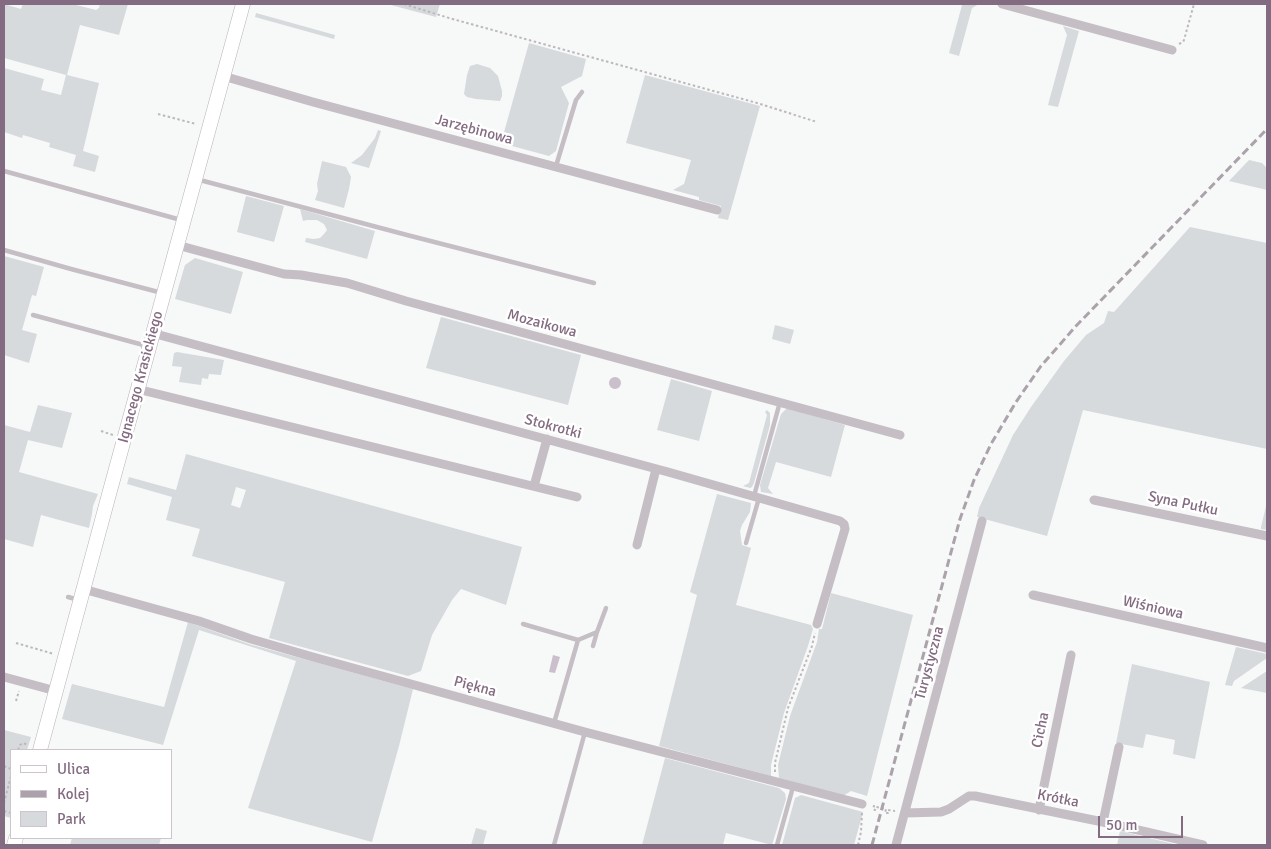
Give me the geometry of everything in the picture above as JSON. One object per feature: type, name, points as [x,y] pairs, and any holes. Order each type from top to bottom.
[{"type":"street","name":"Ignacego Krasickiego","points":[[35,748],[56,691],[77,595],[164,293],[223,76],[240,4]]},
{"type":"street","points":[[1002,4],[1169,49]]},
{"type":"street","name":"Jarzębinowa","points":[[223,76],[717,210]]},
{"type":"street","name":"Mozaikowa","points":[[176,245],[284,274],[347,283],[406,301],[900,435]]},
{"type":"street","name":"Stokrotki","points":[[150,340],[547,439],[842,522],[845,527],[817,624]]},
{"type":"street","points":[[137,389],[577,498]]},
{"type":"street","points":[[534,486],[547,439]]},
{"type":"street","points":[[637,545],[656,469]]},
{"type":"street","name":"Syna Pułku","points":[[1094,500],[1267,536]]},
{"type":"street","name":"Turystyczna","points":[[896,845],[982,521]]},
{"type":"street","name":"Piękna","points":[[77,595],[199,621],[251,639],[585,732],[862,804]]},
{"type":"street","name":"Wiśniowa","points":[[1033,595],[1267,648]]},
{"type":"street","name":"Cicha","points":[[1039,810],[1071,655]]},
{"type":"street","points":[[4,676],[56,691]]},
{"type":"street","points":[[1103,822],[1119,746]]},
{"type":"street","name":"Krótka","points":[[905,813],[941,812],[969,796],[975,796],[1203,845]]},
{"type":"lane","points":[[556,166],[576,100],[582,92]]},
{"type":"lane","points":[[4,171],[183,221]]},
{"type":"lane","points":[[195,178],[594,283]]},
{"type":"lane","points":[[4,250],[164,293]]},
{"type":"lane","points":[[33,315],[150,340]]},
{"type":"lane","points":[[746,542],[780,402]]},
{"type":"lane","points":[[593,646],[606,608]]},
{"type":"lane","points":[[523,624],[578,640],[597,632]]},
{"type":"lane","points":[[554,723],[578,640]]},
{"type":"lane","points":[[554,845],[585,732]]},
{"type":"lane","points":[[777,845],[793,787]]},
{"type":"path","points":[[404,4],[748,100],[817,122]]},
{"type":"path","points":[[1169,49],[1183,42],[1194,4]]},
{"type":"path","points":[[158,114],[198,125]]},
{"type":"path","points":[[101,431],[114,435]]},
{"type":"path","points":[[775,782],[775,763],[788,708],[812,646],[817,624]]},
{"type":"path","points":[[16,643],[55,654]]},
{"type":"path","points":[[16,701],[20,688]]},
{"type":"path","points":[[18,749],[22,743],[35,748]]},
{"type":"path","points":[[4,804],[10,780]]},
{"type":"path","points":[[858,845],[862,832],[862,804]]},
{"type":"path","points":[[882,808],[886,809],[885,813],[888,813],[888,810],[892,810]]},
{"type":"green space","points":[[4,4],[21,9],[23,4],[72,4],[96,10],[100,4],[128,4],[119,35],[80,25],[67,75],[99,83],[83,151],[99,156],[95,172],[73,166],[76,155],[49,147],[50,143],[23,135],[22,138],[4,132],[4,68],[44,79],[41,90],[61,95],[66,75],[4,58]]},
{"type":"green space","points":[[387,4],[440,4],[436,17]]},
{"type":"green space","points":[[962,4],[979,4],[972,8],[959,56],[949,53]]},
{"type":"green space","points":[[256,13],[335,35],[334,39],[255,17]]},
{"type":"green space","points":[[1063,26],[1079,31],[1058,107],[1048,105],[1067,35]]},
{"type":"green space","points":[[529,43],[586,59],[582,76],[561,87],[569,103],[556,151],[549,156],[501,143]]},
{"type":"green space","points":[[477,64],[490,68],[498,76],[502,91],[500,101],[476,99],[467,97],[464,94],[470,66]]},
{"type":"green space","points":[[645,75],[760,106],[728,220],[718,218],[721,206],[699,200],[699,197],[673,190],[684,184],[691,160],[626,143]]},
{"type":"green space","points":[[378,130],[381,131],[369,168],[351,163],[362,155],[375,138]]},
{"type":"green space","points":[[1249,160],[1262,163],[1267,168],[1267,190],[1229,181]]},
{"type":"green space","points":[[322,161],[346,167],[351,177],[344,208],[315,200]]},
{"type":"green space","points":[[246,196],[284,206],[274,242],[237,232]]},
{"type":"green space","points":[[300,209],[375,231],[367,259],[305,242],[306,238],[320,238],[327,230],[324,224],[317,220],[303,221]]},
{"type":"green space","points":[[1190,227],[1267,243],[1267,449],[1083,410],[1047,536],[977,517],[979,508],[1013,435],[1064,361],[1086,335],[1104,323],[1108,311],[1114,312]]},
{"type":"green space","points":[[4,256],[44,267],[36,296],[32,295],[22,330],[37,334],[29,363],[4,355]]},
{"type":"green space","points":[[195,258],[243,272],[231,314],[175,299],[185,265]]},
{"type":"green space","points":[[441,317],[581,355],[568,405],[426,368]]},
{"type":"green space","points":[[775,325],[794,330],[790,344],[772,339]]},
{"type":"green space","points":[[174,353],[224,360],[221,375],[209,374],[208,379],[202,378],[201,385],[179,382],[182,367],[172,366]]},
{"type":"green space","points":[[671,379],[712,391],[699,441],[657,430]]},
{"type":"green space","points":[[38,405],[72,413],[62,448],[28,440],[19,472],[98,494],[93,506],[89,528],[41,515],[33,547],[4,539],[4,425],[30,432]]},
{"type":"green space","points":[[787,408],[845,425],[831,477],[776,462],[768,488],[773,494],[761,492],[760,485],[781,414]]},
{"type":"green space","points":[[767,410],[770,413],[770,425],[754,483],[750,488],[743,486],[749,483]]},
{"type":"green space","points":[[186,454],[522,547],[506,605],[461,589],[452,600],[432,635],[421,671],[408,676],[269,638],[285,582],[192,556],[200,529],[166,520],[172,497],[127,484],[129,477],[176,490]],"holes":[[[236,487],[246,490],[240,508],[231,505]]]},
{"type":"green space","points":[[717,494],[751,503],[750,512],[740,531],[742,545],[751,548],[736,605],[811,625],[813,629],[784,713],[771,765],[771,776],[659,746],[697,595],[690,592]]},
{"type":"green space","points":[[1267,502],[1267,530],[1261,529],[1261,527]]},
{"type":"green space","points":[[831,593],[913,615],[867,796],[851,791],[843,796],[779,778],[778,765],[790,716],[817,642],[819,629],[822,629]]},
{"type":"green space","points":[[188,622],[249,644],[413,689],[372,842],[248,808],[296,661],[199,630],[163,745],[62,719],[72,684],[164,707]]},
{"type":"green space","points":[[1236,647],[1267,654],[1267,658],[1234,681],[1232,686],[1225,685]]},
{"type":"green space","points":[[1132,664],[1210,682],[1195,759],[1173,754],[1175,740],[1146,734],[1143,748],[1116,743]]},
{"type":"green space","points":[[1267,671],[1267,693],[1241,688]]},
{"type":"green space","points":[[4,730],[31,737],[27,749],[10,749],[10,818],[4,816]]},
{"type":"green space","points":[[665,758],[779,788],[785,793],[786,799],[772,845],[726,833],[723,845],[642,845]]},
{"type":"green space","points":[[801,795],[863,812],[854,845],[782,845],[795,798]]},
{"type":"green space","points":[[476,828],[487,831],[483,845],[471,845]]},
{"type":"green space","points":[[1120,831],[1178,845],[1117,845]]},
{"type":"green space","points":[[72,839],[161,839],[159,845],[70,845]]},
{"type":"shaded area","points":[[613,377],[617,377],[621,383],[617,389],[613,389],[609,385],[609,381]]},
{"type":"shaded area","points":[[553,655],[560,657],[555,673],[549,672]]},
{"type":"railway","points":[[872,845],[960,519],[974,480],[991,444],[1016,402],[1041,366],[1076,326],[1267,129]]}]
